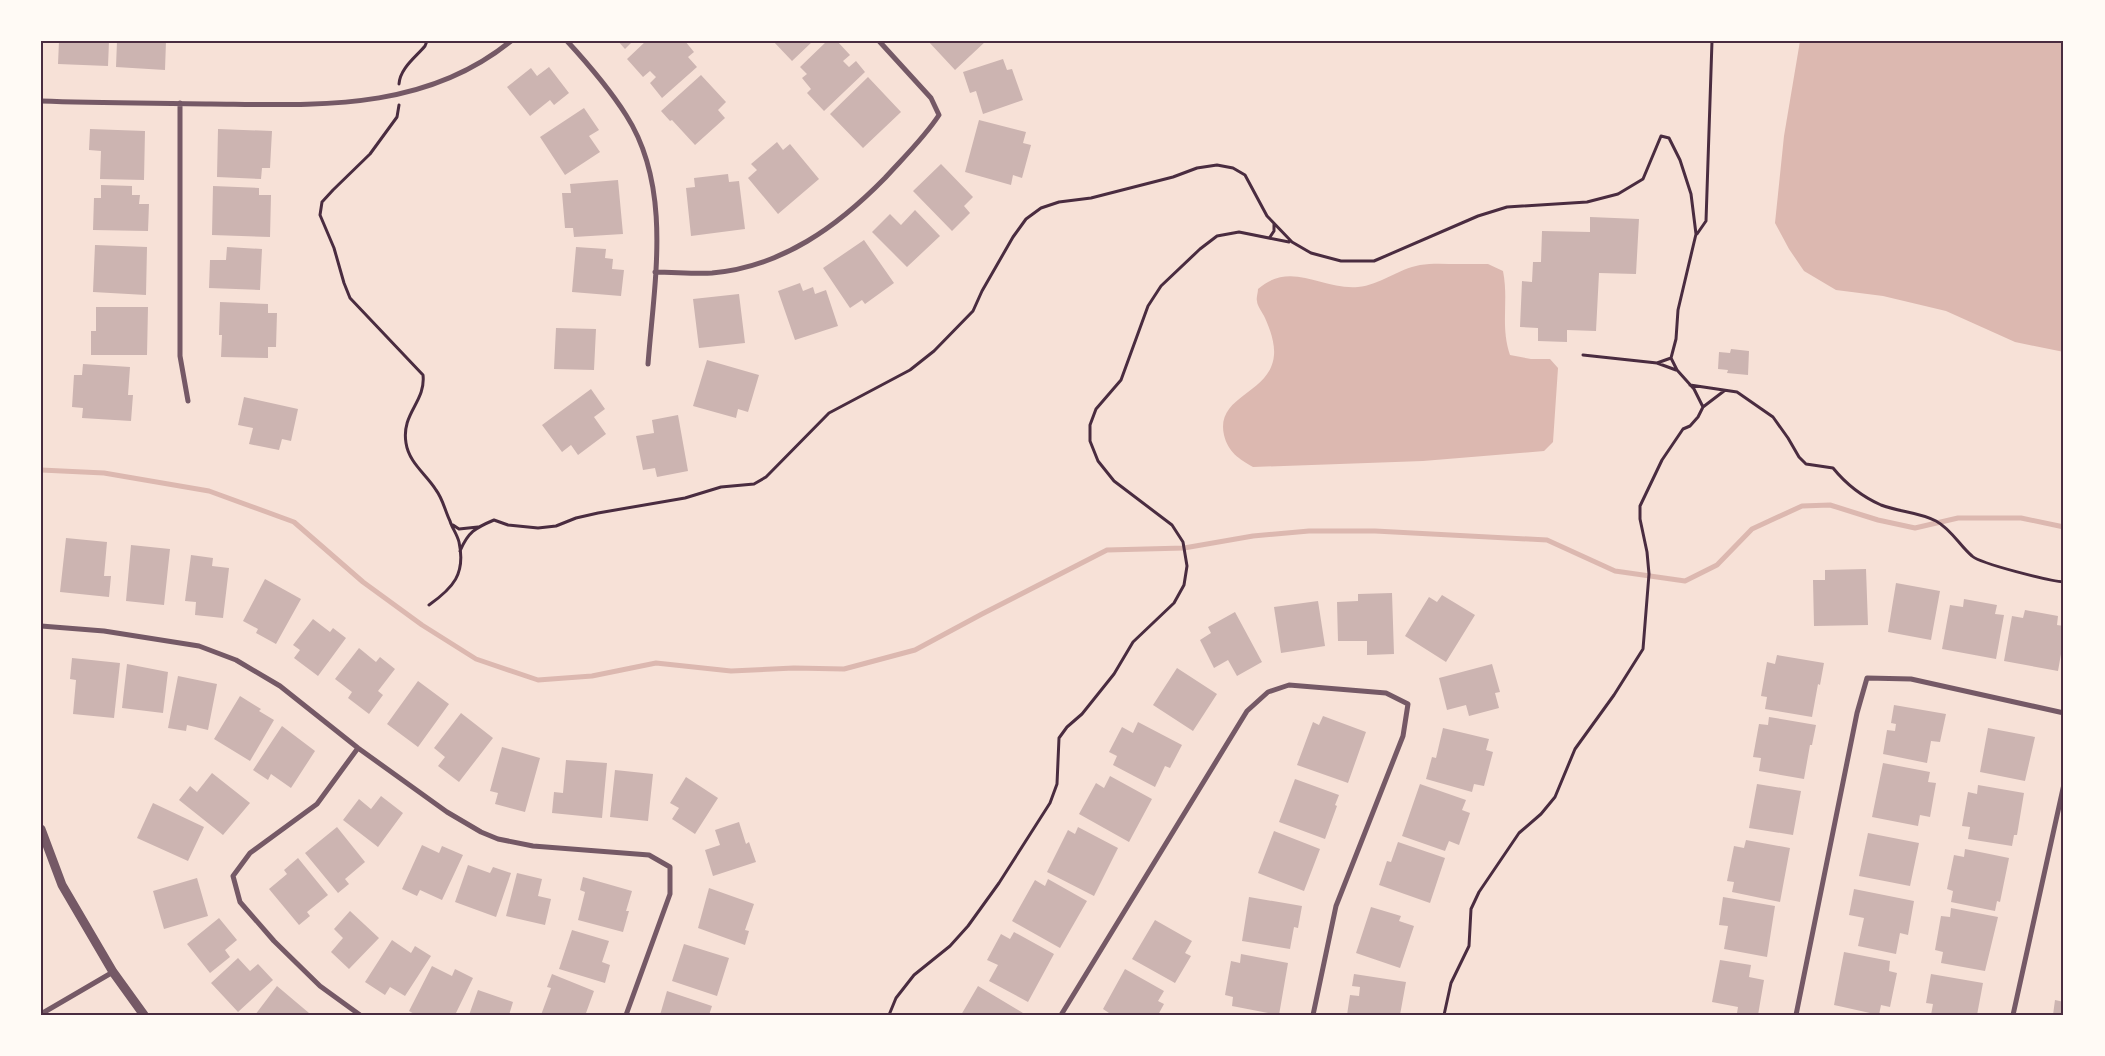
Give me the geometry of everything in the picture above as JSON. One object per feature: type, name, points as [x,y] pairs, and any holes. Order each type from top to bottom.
[{"type":"street","points":[[41,101],[312,105],[399,96],[449,78],[487,60],[511,41]]},
{"type":"street","points":[[567,41],[596,73],[627,117],[648,165],[658,231],[648,364]]},
{"type":"street","points":[[655,272],[713,273],[744,267],[774,258],[807,243],[858,205],[927,133],[939,115],[931,98],[879,41]]},
{"type":"street","points":[[180,103],[180,356],[188,401]]},
{"type":"street","points":[[41,626],[104,631],[199,646],[236,660],[280,686],[358,748],[447,812],[481,832],[498,839],[533,846],[649,855],[670,867],[670,894],[626,1015]]},
{"type":"street","points":[[1796,1015],[1857,713],[1867,678],[1911,679],[2064,713]]},
{"type":"street","points":[[1061,1015],[1247,711],[1268,692],[1289,685],[1386,693],[1408,704],[1403,736],[1336,906],[1312,1015]]},
{"type":"street","points":[[358,748],[317,804],[250,853],[233,876],[240,902],[274,941],[320,986],[360,1015]]},
{"type":"street","points":[[2013,1015],[2064,784]]},
{"type":"street","points":[[41,830],[62,885],[113,972],[144,1015]]},
{"type":"street","points":[[41,1014],[113,972]]},
{"type":"path","points":[[426,41],[425,46],[405,68],[400,77],[397,117],[391,127],[370,154],[322,202],[320,215],[334,248],[350,298],[424,375],[424,386],[404,430],[406,446],[413,463],[437,490],[459,541],[460,551],[460,571],[453,586],[429,605]]},
{"type":"path","points":[[1696,234],[1706,220],[1712,41]]},
{"type":"path","points":[[889,1015],[896,998],[914,976],[950,946],[968,926],[999,884],[1050,803],[1057,784],[1060,738],[1067,726],[1082,714],[1114,674],[1133,642],[1174,603],[1184,585],[1187,566],[1183,542],[1172,525],[1114,481],[1098,461],[1090,441],[1090,425],[1096,409],[1121,380],[1148,306],[1161,286],[1200,249],[1217,236],[1238,232],[1292,242],[1312,253],[1342,261],[1374,260],[1478,216],[1507,207],[1587,202],[1618,194],[1643,179],[1661,136],[1669,138],[1680,160],[1691,194],[1696,234],[1678,310],[1676,339],[1671,358],[1677,370],[1694,389],[1703,407]]},
{"type":"path","points":[[460,551],[466,536],[494,520],[508,525],[538,528],[556,526],[576,518],[598,513],[684,498],[721,487],[754,484],[766,477],[806,434],[829,413],[910,370],[934,351],[973,311],[982,291],[1013,237],[1026,219],[1041,208],[1058,202],[1090,198],[1173,177],[1197,168],[1217,165],[1233,168],[1244,175],[1267,216],[1292,242]]},
{"type":"path","points":[[1270,237],[1274,231],[1274,224]]},
{"type":"path","points":[[1583,355],[1657,363],[1677,370]]},
{"type":"path","points":[[1657,363],[1671,358]]},
{"type":"path","points":[[1689,385],[1737,392],[1773,417],[1799,457],[1806,464],[1833,468],[1842,479],[1862,494],[1882,505],[1911,512],[1938,522],[1973,558],[1991,566],[2064,582]]},
{"type":"path","points":[[1444,1015],[1451,983],[1469,946],[1472,909],[1479,892],[1519,833],[1541,814],[1555,797],[1575,749],[1643,649],[1649,574],[1648,552],[1640,519],[1640,506],[1662,460],[1682,429],[1690,426],[1703,407],[1724,390]]},
{"type":"path","points":[[451,524],[459,529],[479,527]]},
{"type":"shaded area","points":[[1800,41],[2064,41],[2064,352],[2015,342],[1946,311],[1883,296],[1836,290],[1804,271],[1775,223],[1784,136]]},
{"type":"shaded area","points":[[1488,264],[1503,271],[1505,282],[1505,323],[1510,355],[1531,359],[1550,359],[1558,368],[1553,442],[1544,451],[1423,461],[1253,467],[1239,458],[1228,446],[1224,435],[1223,422],[1228,411],[1235,402],[1264,378],[1271,368],[1274,355],[1270,331],[1257,303],[1258,289],[1270,281],[1282,277],[1294,276],[1344,287],[1358,287],[1366,286],[1420,265]]},
{"type":"building","points":[[59,41],[109,41],[108,66],[58,64]]},
{"type":"building","points":[[117,41],[166,41],[165,70],[116,67]]},
{"type":"building","points":[[618,41],[633,41],[625,49]]},
{"type":"building","points":[[646,41],[685,41],[694,52],[688,57],[697,67],[662,98],[650,83],[656,77],[650,71],[643,77],[627,59]]},
{"type":"building","points":[[773,41],[813,41],[792,61]]},
{"type":"building","points":[[827,41],[837,41],[850,55],[843,61],[849,67],[856,61],[865,72],[824,111],[807,93],[811,89],[802,78],[807,74],[800,67]]},
{"type":"building","points":[[928,41],[986,41],[955,70]]},
{"type":"building","points":[[1003,59],[1007,70],[1012,69],[1023,100],[983,114],[976,91],[970,93],[963,72]]},
{"type":"building","points":[[549,67],[569,93],[554,105],[550,100],[530,116],[507,87],[531,68],[537,76]]},
{"type":"building","points":[[701,75],[726,102],[718,110],[725,118],[695,145],[661,111]]},
{"type":"building","points":[[868,77],[901,112],[863,148],[830,114]]},
{"type":"building","points":[[584,108],[599,130],[589,136],[600,152],[565,175],[540,137]]},
{"type":"building","points":[[979,120],[1026,132],[1023,143],[1031,145],[1022,178],[1013,175],[1011,185],[965,172]]},
{"type":"building","points":[[90,129],[145,131],[144,180],[100,179],[101,151],[89,150]]},
{"type":"building","points":[[218,129],[272,131],[270,168],[262,168],[261,179],[217,177]]},
{"type":"building","points":[[777,142],[783,150],[790,144],[819,179],[778,214],[748,178],[757,170],[751,164]]},
{"type":"building","points":[[941,164],[973,197],[964,206],[970,213],[952,231],[913,191]]},
{"type":"building","points":[[728,174],[729,182],[739,181],[745,229],[691,236],[686,188],[695,187],[694,178]]},
{"type":"building","points":[[618,180],[623,234],[574,237],[573,228],[565,228],[562,193],[571,193],[570,184]]},
{"type":"building","points":[[101,185],[132,186],[132,195],[140,195],[139,204],[149,204],[148,231],[93,230],[94,198],[101,198]]},
{"type":"building","points":[[213,186],[259,188],[259,195],[271,195],[270,237],[212,235]]},
{"type":"building","points":[[915,210],[940,236],[907,267],[872,232],[890,214],[901,225]]},
{"type":"building","points":[[1590,217],[1639,219],[1636,274],[1599,273],[1596,331],[1567,330],[1567,342],[1538,341],[1538,328],[1520,327],[1522,281],[1532,282],[1533,262],[1541,262],[1542,231],[1590,232]]},
{"type":"building","points":[[864,240],[894,283],[865,304],[862,300],[850,308],[823,268]]},
{"type":"building","points":[[95,245],[147,247],[146,295],[93,292]]},
{"type":"building","points":[[227,247],[262,249],[260,290],[209,288],[210,260],[226,260]]},
{"type":"building","points":[[576,247],[606,249],[605,258],[613,259],[612,269],[624,270],[621,296],[572,292]]},
{"type":"building","points":[[800,283],[803,291],[813,287],[815,294],[826,290],[838,326],[795,340],[778,291]]},
{"type":"building","points":[[739,294],[745,343],[699,348],[693,299]]},
{"type":"building","points":[[220,302],[268,304],[268,313],[277,313],[276,347],[268,347],[268,358],[221,357],[222,335],[219,335]]},
{"type":"building","points":[[96,307],[148,307],[147,355],[91,355],[91,331],[96,331]]},
{"type":"building","points":[[556,328],[596,329],[594,370],[554,369]]},
{"type":"building","points":[[1731,349],[1749,351],[1748,375],[1727,373],[1728,370],[1718,369],[1719,352],[1730,353]]},
{"type":"building","points":[[707,360],[759,375],[748,412],[738,409],[736,418],[693,406]]},
{"type":"building","points":[[83,364],[130,367],[128,395],[133,395],[131,421],[82,418],[83,408],[72,407],[74,375],[82,375]]},
{"type":"building","points":[[591,389],[605,409],[594,417],[606,434],[578,455],[571,445],[562,452],[542,425]]},
{"type":"building","points":[[244,397],[298,409],[291,441],[282,439],[279,450],[249,444],[253,428],[238,425]]},
{"type":"building","points":[[678,415],[688,471],[657,477],[655,468],[643,470],[636,436],[654,433],[652,420]]},
{"type":"building","points":[[66,538],[107,542],[104,576],[111,576],[109,597],[60,592]]},
{"type":"building","points":[[131,545],[170,549],[164,605],[126,601]]},
{"type":"building","points":[[191,555],[213,558],[212,566],[229,568],[223,618],[195,615],[196,602],[185,601]]},
{"type":"building","points":[[1866,569],[1868,625],[1814,626],[1813,580],[1825,580],[1825,570]]},
{"type":"building","points":[[265,579],[301,599],[276,644],[256,633],[258,629],[243,621]]},
{"type":"building","points":[[1896,583],[1940,591],[1931,640],[1888,632]]},
{"type":"building","points":[[1392,593],[1394,654],[1367,655],[1367,641],[1338,641],[1337,602],[1358,601],[1358,594]]},
{"type":"building","points":[[1442,595],[1475,615],[1446,662],[1405,636],[1429,597],[1437,602]]},
{"type":"building","points":[[1964,599],[1997,605],[1995,614],[2004,615],[1996,659],[1942,649],[1950,605],[1963,607]]},
{"type":"building","points":[[1318,601],[1325,646],[1281,653],[1274,607]]},
{"type":"building","points":[[2025,610],[2058,616],[2057,625],[2064,626],[2058,671],[2004,661],[2012,616],[2023,618]]},
{"type":"building","points":[[1235,612],[1262,662],[1237,676],[1228,660],[1214,668],[1200,640],[1211,633],[1208,627]]},
{"type":"building","points":[[313,619],[330,632],[333,628],[346,638],[318,676],[294,658],[300,650],[293,645]]},
{"type":"building","points":[[359,648],[376,662],[380,657],[395,669],[378,691],[383,695],[369,714],[348,698],[352,692],[335,679]]},
{"type":"building","points":[[1777,655],[1824,663],[1812,717],[1765,709],[1767,697],[1761,696],[1767,662],[1775,664]]},
{"type":"building","points":[[72,658],[120,663],[114,718],[73,714],[76,680],[70,679]]},
{"type":"building","points":[[127,664],[168,672],[163,713],[122,708]]},
{"type":"building","points":[[1492,664],[1500,692],[1495,693],[1499,708],[1469,716],[1466,705],[1447,710],[1439,678]]},
{"type":"building","points":[[1177,668],[1217,694],[1193,731],[1153,705]]},
{"type":"building","points":[[178,676],[217,684],[208,730],[187,725],[186,731],[168,728]]},
{"type":"building","points":[[418,681],[449,704],[418,747],[387,724]]},
{"type":"building","points":[[240,696],[274,720],[250,761],[214,739]]},
{"type":"building","points":[[1894,705],[1946,714],[1940,742],[1931,741],[1927,763],[1883,754],[1887,730],[1895,731],[1896,724],[1891,723]]},
{"type":"building","points":[[461,713],[493,738],[459,782],[438,766],[445,757],[434,748]]},
{"type":"building","points":[[1323,716],[1366,732],[1348,783],[1297,765],[1313,722],[1319,725]]},
{"type":"building","points":[[1769,717],[1816,725],[1812,745],[1810,745],[1804,779],[1759,771],[1761,758],[1753,757],[1759,724],[1768,725]]},
{"type":"building","points":[[1138,722],[1182,745],[1170,768],[1165,766],[1155,787],[1113,765],[1117,756],[1109,752],[1122,727],[1133,733]]},
{"type":"building","points":[[282,726],[315,751],[291,788],[271,774],[268,780],[253,770]]},
{"type":"building","points":[[1443,728],[1489,739],[1486,750],[1493,752],[1484,786],[1474,784],[1472,792],[1426,779],[1432,757],[1436,758]]},
{"type":"building","points":[[1988,728],[2035,737],[2025,781],[1980,772]]},
{"type":"building","points":[[502,747],[540,758],[525,812],[495,804],[498,793],[490,791]]},
{"type":"building","points":[[566,760],[607,763],[602,818],[552,813],[554,792],[563,793]]},
{"type":"building","points":[[1883,763],[1930,772],[1928,782],[1936,783],[1930,817],[1920,815],[1918,826],[1872,817]]},
{"type":"building","points":[[615,770],[653,774],[648,821],[610,817]]},
{"type":"building","points":[[212,773],[250,803],[223,835],[179,800],[190,786],[197,792]]},
{"type":"building","points":[[1110,776],[1152,799],[1129,842],[1079,814],[1096,783],[1104,788]]},
{"type":"building","points":[[686,777],[718,798],[695,834],[672,819],[679,808],[670,803]]},
{"type":"building","points":[[1295,779],[1339,795],[1325,839],[1279,822]]},
{"type":"building","points":[[1420,784],[1466,800],[1462,810],[1470,813],[1459,845],[1449,841],[1445,851],[1402,836]]},
{"type":"building","points":[[1757,784],[1801,791],[1793,835],[1749,828]]},
{"type":"building","points":[[1978,785],[2024,793],[2017,835],[2014,835],[2012,846],[1968,839],[1970,827],[1962,826],[1968,792],[1977,794]]},
{"type":"building","points":[[381,796],[403,813],[378,847],[343,820],[359,799],[371,809]]},
{"type":"building","points":[[153,803],[204,827],[188,861],[137,838]]},
{"type":"building","points":[[739,822],[746,844],[749,842],[756,862],[713,876],[705,850],[720,845],[715,830]]},
{"type":"building","points":[[337,827],[365,862],[345,879],[349,884],[338,893],[305,853]]},
{"type":"building","points":[[1078,827],[1118,848],[1094,896],[1047,872],[1068,830],[1075,834]]},
{"type":"building","points":[[1274,831],[1320,849],[1304,891],[1258,873]]},
{"type":"building","points":[[1868,833],[1919,843],[1910,886],[1859,876]]},
{"type":"building","points":[[1746,840],[1790,848],[1780,902],[1732,892],[1734,882],[1727,881],[1734,846],[1744,848]]},
{"type":"building","points":[[1398,842],[1445,858],[1430,903],[1379,885],[1387,861],[1391,862]]},
{"type":"building","points":[[422,845],[439,853],[442,846],[463,855],[442,900],[420,890],[417,896],[402,889]]},
{"type":"building","points":[[1965,849],[2009,858],[2000,902],[1997,901],[1995,911],[1951,902],[1953,891],[1947,889],[1954,855],[1964,857]]},
{"type":"building","points":[[298,858],[328,895],[307,912],[310,916],[299,925],[269,889],[287,874],[284,870]]},
{"type":"building","points":[[468,865],[490,873],[493,867],[511,873],[496,917],[455,902]]},
{"type":"building","points":[[517,873],[542,879],[538,896],[551,899],[545,925],[506,916]]},
{"type":"building","points":[[583,877],[632,891],[626,911],[629,911],[623,932],[578,920],[585,892],[580,890]]},
{"type":"building","points":[[197,878],[208,916],[164,929],[153,891]]},
{"type":"building","points":[[1048,879],[1087,901],[1060,948],[1012,921],[1035,880],[1045,886]]},
{"type":"building","points":[[709,888],[754,904],[745,930],[749,931],[745,945],[698,928]]},
{"type":"building","points":[[1854,889],[1914,901],[1908,935],[1900,933],[1896,954],[1858,946],[1864,918],[1849,915]]},
{"type":"building","points":[[1249,897],[1302,906],[1298,928],[1294,927],[1290,949],[1242,941]]},
{"type":"building","points":[[1723,897],[1775,906],[1767,957],[1724,949],[1728,926],[1719,925]]},
{"type":"building","points":[[1371,907],[1401,916],[1399,921],[1414,926],[1400,968],[1356,953]]},
{"type":"building","points":[[1951,908],[1998,917],[1985,971],[1941,963],[1943,952],[1935,950],[1941,916],[1950,917]]},
{"type":"building","points":[[350,911],[379,938],[349,969],[331,952],[343,938],[334,929]]},
{"type":"building","points":[[219,918],[237,940],[225,950],[230,957],[210,973],[187,944]]},
{"type":"building","points":[[1155,920],[1192,941],[1185,953],[1191,956],[1175,983],[1132,959]]},
{"type":"building","points":[[572,930],[609,941],[602,962],[610,965],[605,983],[559,969]]},
{"type":"building","points":[[1014,932],[1054,954],[1028,1002],[989,981],[998,965],[987,960],[1001,934],[1010,939]]},
{"type":"building","points":[[392,940],[411,953],[415,946],[431,956],[405,996],[390,987],[385,995],[365,982]]},
{"type":"building","points":[[684,944],[729,958],[717,996],[672,981]]},
{"type":"building","points":[[1844,952],[1890,961],[1889,971],[1897,973],[1890,1007],[1881,1005],[1879,1015],[1834,1005]]},
{"type":"building","points":[[1241,954],[1288,963],[1279,1015],[1232,1006],[1233,997],[1225,995],[1231,961],[1240,963]]},
{"type":"building","points":[[238,958],[250,971],[258,964],[273,980],[238,1012],[211,983]]},
{"type":"building","points":[[1720,960],[1751,965],[1749,977],[1764,980],[1758,1015],[1737,1013],[1738,1007],[1712,1002]]},
{"type":"building","points":[[432,966],[452,976],[455,969],[473,978],[455,1015],[416,1015],[409,1011]]},
{"type":"building","points":[[1125,969],[1164,991],[1158,1001],[1164,1004],[1158,1015],[1112,1015],[1103,1009]]},
{"type":"building","points":[[552,974],[594,991],[586,1013],[590,1015],[541,1015],[551,988],[547,987]]},
{"type":"building","points":[[1354,974],[1406,982],[1400,1015],[1347,1015],[1350,995],[1359,996],[1360,987],[1352,986]]},
{"type":"building","points":[[1931,974],[1983,983],[1977,1015],[1931,1015],[1933,1004],[1926,1003]]},
{"type":"building","points":[[277,986],[309,1013],[307,1015],[255,1015]]},
{"type":"building","points":[[978,986],[1023,1013],[1022,1015],[961,1015]]},
{"type":"building","points":[[478,990],[513,1002],[509,1015],[469,1015]]},
{"type":"building","points":[[667,991],[712,1006],[709,1015],[660,1015]]},
{"type":"building","points":[[2055,1000],[2064,1002],[2064,1015],[2053,1015]]},
{"type":"waterway","points":[[41,470],[104,473],[209,491],[294,522],[363,582],[422,625],[476,659],[538,680],[592,676],[656,663],[731,671],[794,668],[844,669],[915,650],[1107,550],[1184,548],[1253,536],[1309,531],[1375,531],[1547,540],[1615,571],[1685,581],[1717,565],[1752,529],[1802,506],[1830,505],[1878,520],[1915,528],[1958,518],[2021,518],[2064,527]]}]
